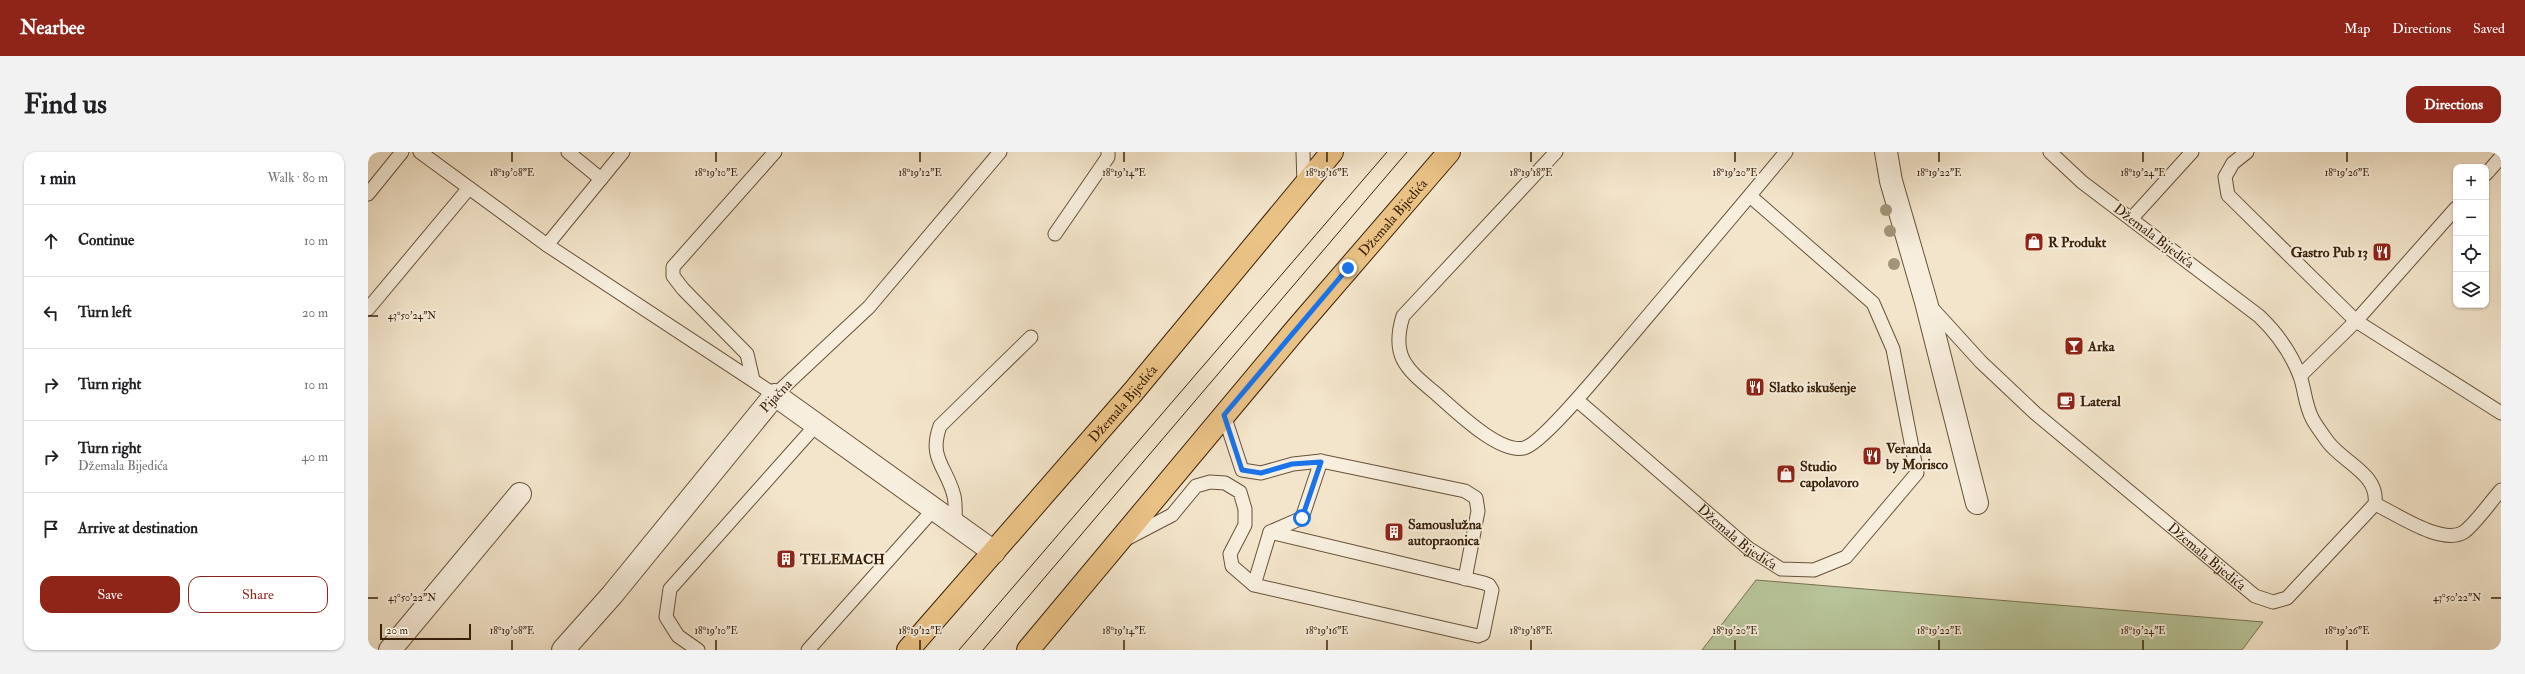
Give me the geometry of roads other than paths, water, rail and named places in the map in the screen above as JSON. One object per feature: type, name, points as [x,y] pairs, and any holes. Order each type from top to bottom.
[{"type":"main road","name":"Džemala Bijedića","points":[[908,650],[1133,392],[1332,152]]},
{"type":"main road","name":"Džemala Bijedića","points":[[1028,650],[1118,544],[1224,415],[1450,152]]},
{"type":"street","name":"Džemala Bijedića","points":[[1873,152],[1891,181]]},
{"type":"street","name":"Džemala Bijedića","points":[[1886,152],[1891,181],[1926,302],[1977,502]]},
{"type":"street","points":[[776,394],[994,552]]},
{"type":"street","name":"Pijačna","points":[[563,650],[612,595],[776,394]]},
{"type":"street","points":[[390,650],[520,494]]},
{"type":"lane","points":[[368,194],[402,152]]},
{"type":"lane","points":[[420,152],[547,245],[776,394]]},
{"type":"lane","points":[[568,152],[601,179]]},
{"type":"lane","points":[[547,245],[623,152]]},
{"type":"lane","points":[[753,380],[747,354],[683,289],[673,276],[673,267],[774,152]]},
{"type":"lane","name":"Pijačna","points":[[776,394],[869,307],[1000,152]]},
{"type":"lane","points":[[1055,234],[1108,157],[1108,152]]},
{"type":"lane","points":[[1303,152],[1304,185]]},
{"type":"lane","points":[[1556,152],[1403,316],[1398,333],[1400,356],[1409,372],[1487,436],[1511,448],[1524,448],[1535,443],[1577,400],[1786,152]]},
{"type":"lane","name":"Džemala Bijedića","points":[[1926,302],[1981,362],[2034,413],[2256,596],[2273,602],[2287,598],[2376,504],[2377,493],[2372,483],[2332,447],[2312,419],[2300,376],[2285,346],[2260,316],[2132,218],[2082,182],[2050,152]]},
{"type":"lane","points":[[2132,218],[2192,152]]},
{"type":"lane","points":[[2247,152],[2233,163],[2225,176],[2228,195],[2356,320],[2501,413]]},
{"type":"lane","points":[[2489,171],[2501,157]]},
{"type":"lane","points":[[368,309],[469,188]]},
{"type":"lane","name":"Džemala Bijedića","points":[[1577,400],[1748,548],[1781,570],[1814,570],[1846,557],[1918,473],[1892,349],[1873,303],[1750,196]]},
{"type":"lane","points":[[2300,376],[2356,320],[2453,211]]},
{"type":"lane","points":[[955,524],[954,497],[936,451],[935,441],[940,426],[1030,337]]},
{"type":"lane","points":[[1224,415],[1242,470],[1261,473],[1292,464],[1321,462],[1465,491],[1476,498],[1478,511],[1465,579]]},
{"type":"lane","points":[[698,650],[678,636],[666,617],[670,589],[817,424]]},
{"type":"lane","points":[[1254,585],[1270,532],[1302,518],[1321,462]]},
{"type":"lane","points":[[1118,544],[1172,515],[1196,486],[1210,482],[1225,483],[1240,492],[1245,509],[1245,525],[1230,554],[1232,566],[1254,585],[1478,636],[1483,634],[1492,590],[1489,585],[1270,532]]},
{"type":"lane","points":[[2376,504],[2441,536],[2455,536],[2465,531],[2501,490]]},
{"type":"lane","points":[[808,650],[934,509]]},
{"type":"tram line","points":[[959,650],[1387,152]]},
{"type":"tram line","points":[[983,650],[1407,152]]},
{"type":"place","name":"R Produkt","points":[[2034,242]]},
{"type":"place","name":"Gastro Pub 13","points":[[2382,252]]},
{"type":"place","name":"Arka","points":[[2074,346]]},
{"type":"place","name":"Slatko iskušenje","points":[[1755,387]]},
{"type":"place","name":"Lateral","points":[[2066,401]]},
{"type":"place","name":"Veranda by Morisco","points":[[1872,456]]},
{"type":"place","name":"Studio capolavoro","points":[[1786,474]]},
{"type":"place","name":"Samouslužna autopraonica","points":[[1394,532]]},
{"type":"place","name":"TELEMACH","points":[[786,559]]}]
